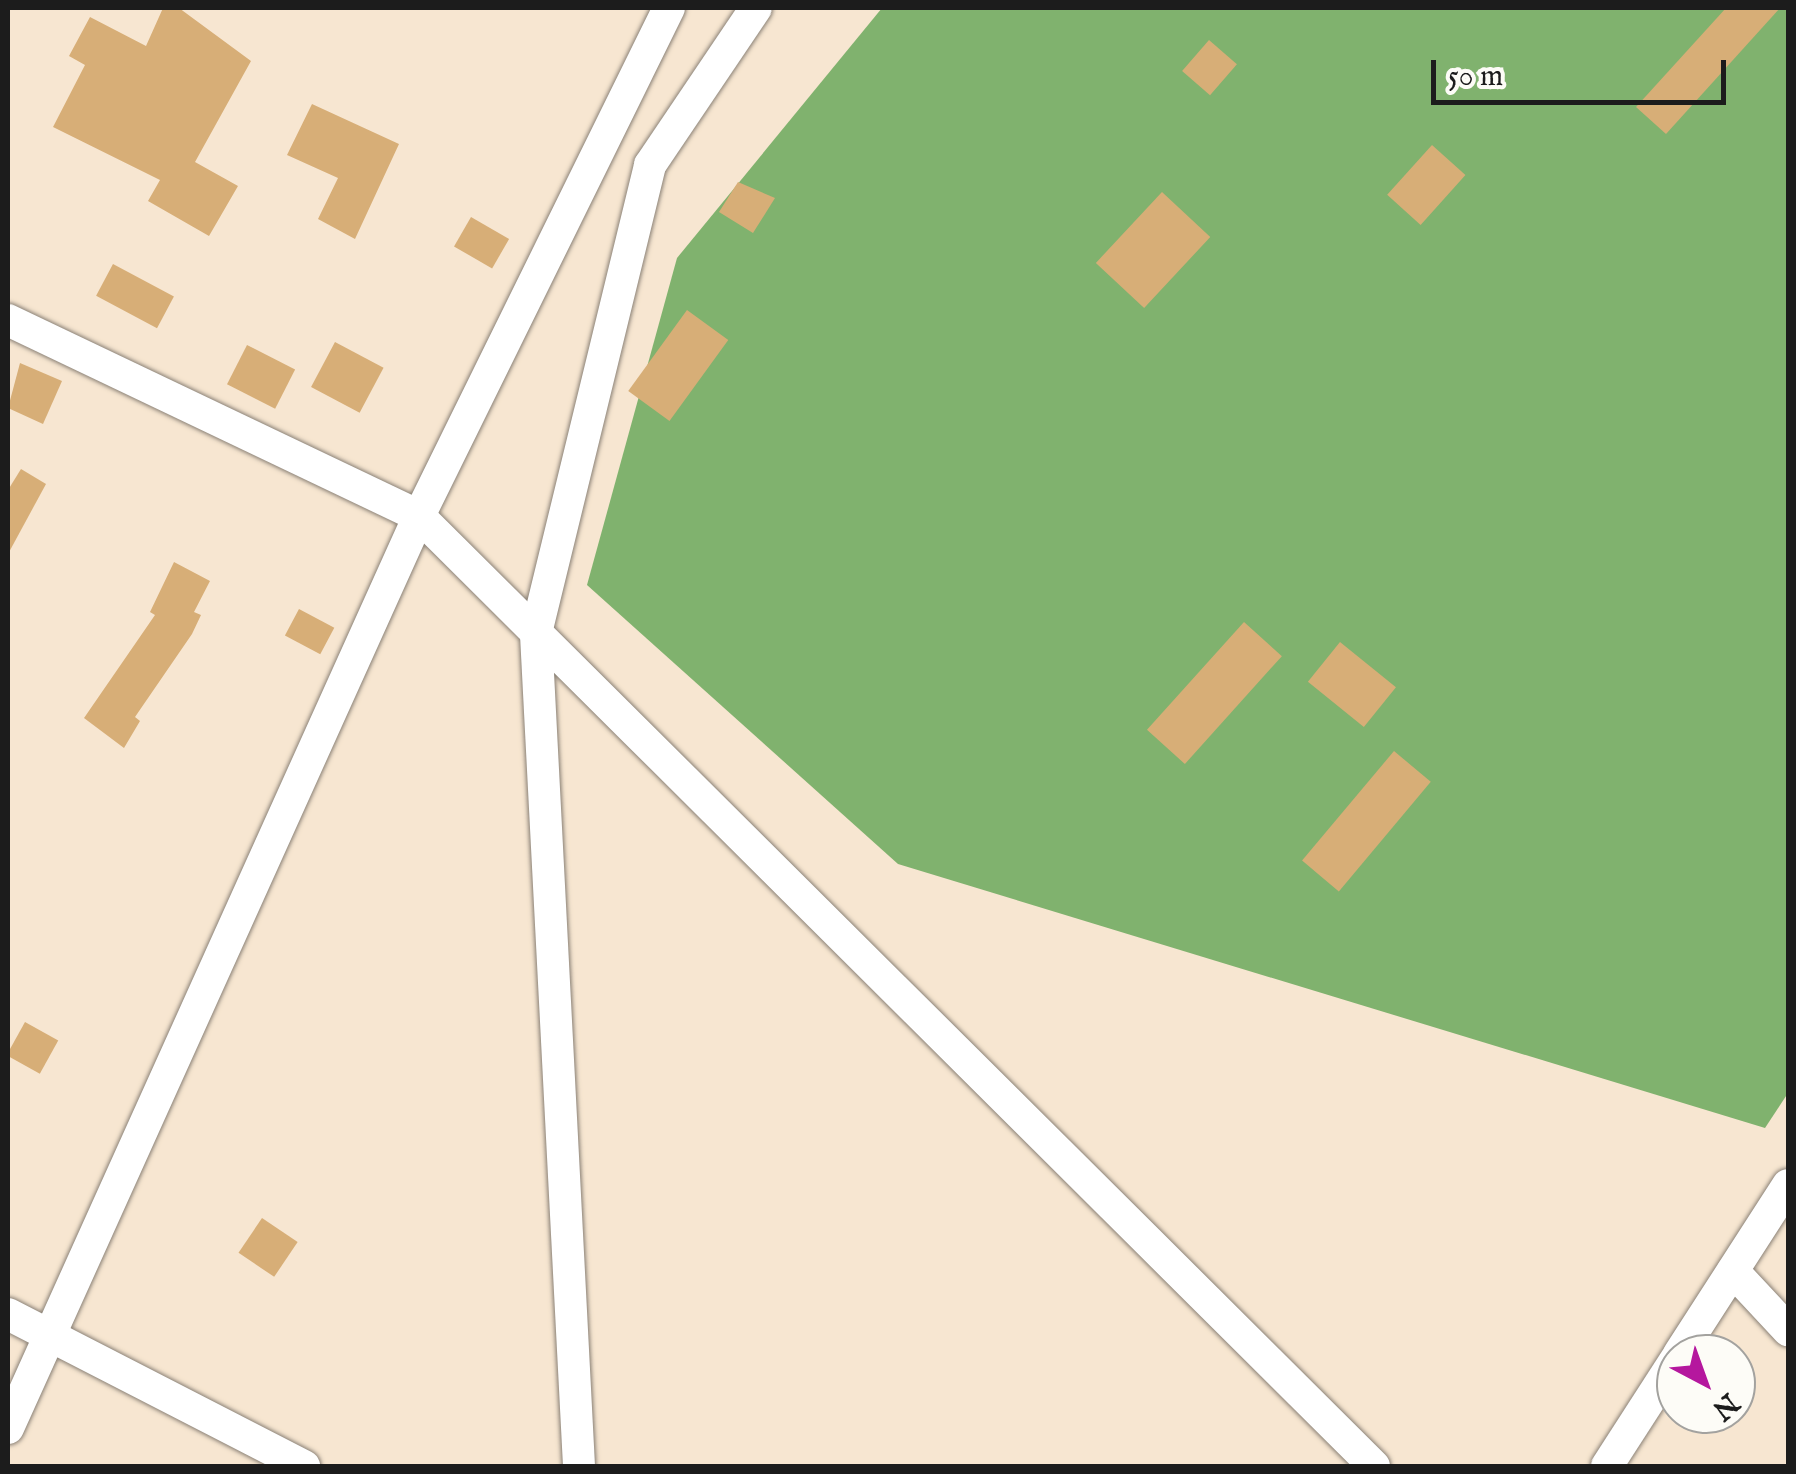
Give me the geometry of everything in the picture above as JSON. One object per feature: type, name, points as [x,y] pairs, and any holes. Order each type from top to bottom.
[{"type":"street","points":[[8,1428],[419,516],[669,8]]},
{"type":"street","points":[[579,1466],[536,633],[650,166],[756,8]]},
{"type":"street","points":[[8,320],[419,516],[1374,1466]]},
{"type":"street","points":[[1692,1334],[1788,1185]]},
{"type":"street","points":[[1733,1271],[1788,1330]]},
{"type":"street","points":[[8,1314],[304,1466]]},
{"type":"street","points":[[1607,1466],[1656,1390]]},
{"type":"green space","points":[[882,8],[1788,8],[1788,1093],[1765,1128],[898,864],[587,585],[677,258]]},
{"type":"building","points":[[163,8],[179,8],[251,61],[195,162],[238,186],[209,236],[148,201],[160,180],[53,127],[85,65],[69,56],[90,17],[146,46]]},
{"type":"building","points":[[1726,8],[1780,8],[1666,134],[1636,107]]},
{"type":"building","points":[[1209,40],[1237,64],[1210,95],[1182,71]]},
{"type":"building","points":[[312,104],[399,144],[355,239],[318,219],[338,178],[287,155]]},
{"type":"building","points":[[1432,145],[1465,175],[1421,225],[1387,195]]},
{"type":"building","points":[[738,182],[775,198],[753,233],[719,212]]},
{"type":"building","points":[[1162,192],[1210,237],[1144,308],[1096,263]]},
{"type":"building","points":[[471,217],[509,239],[492,268],[454,246]]},
{"type":"building","points":[[113,264],[174,296],[157,328],[96,296]]},
{"type":"building","points":[[687,310],[728,340],[669,421],[628,391]]},
{"type":"building","points":[[335,342],[384,368],[360,413],[311,387]]},
{"type":"building","points":[[247,345],[295,370],[275,409],[227,384]]},
{"type":"building","points":[[20,363],[62,381],[43,424],[8,408]]},
{"type":"building","points":[[21,469],[46,484],[8,554],[8,490]]},
{"type":"building","points":[[174,562],[210,581],[194,612],[201,615],[135,717],[140,721],[124,748],[84,718],[155,615],[150,612]]},
{"type":"building","points":[[299,609],[334,628],[320,654],[285,635]]},
{"type":"building","points":[[1244,622],[1282,656],[1185,764],[1147,730]]},
{"type":"building","points":[[1340,642],[1396,687],[1364,727],[1308,682]]},
{"type":"building","points":[[1394,751],[1431,782],[1339,891],[1302,861]]},
{"type":"building","points":[[25,1022],[58,1040],[40,1074],[8,1056]]},
{"type":"building","points":[[262,1218],[298,1242],[274,1277],[239,1253]]}]
